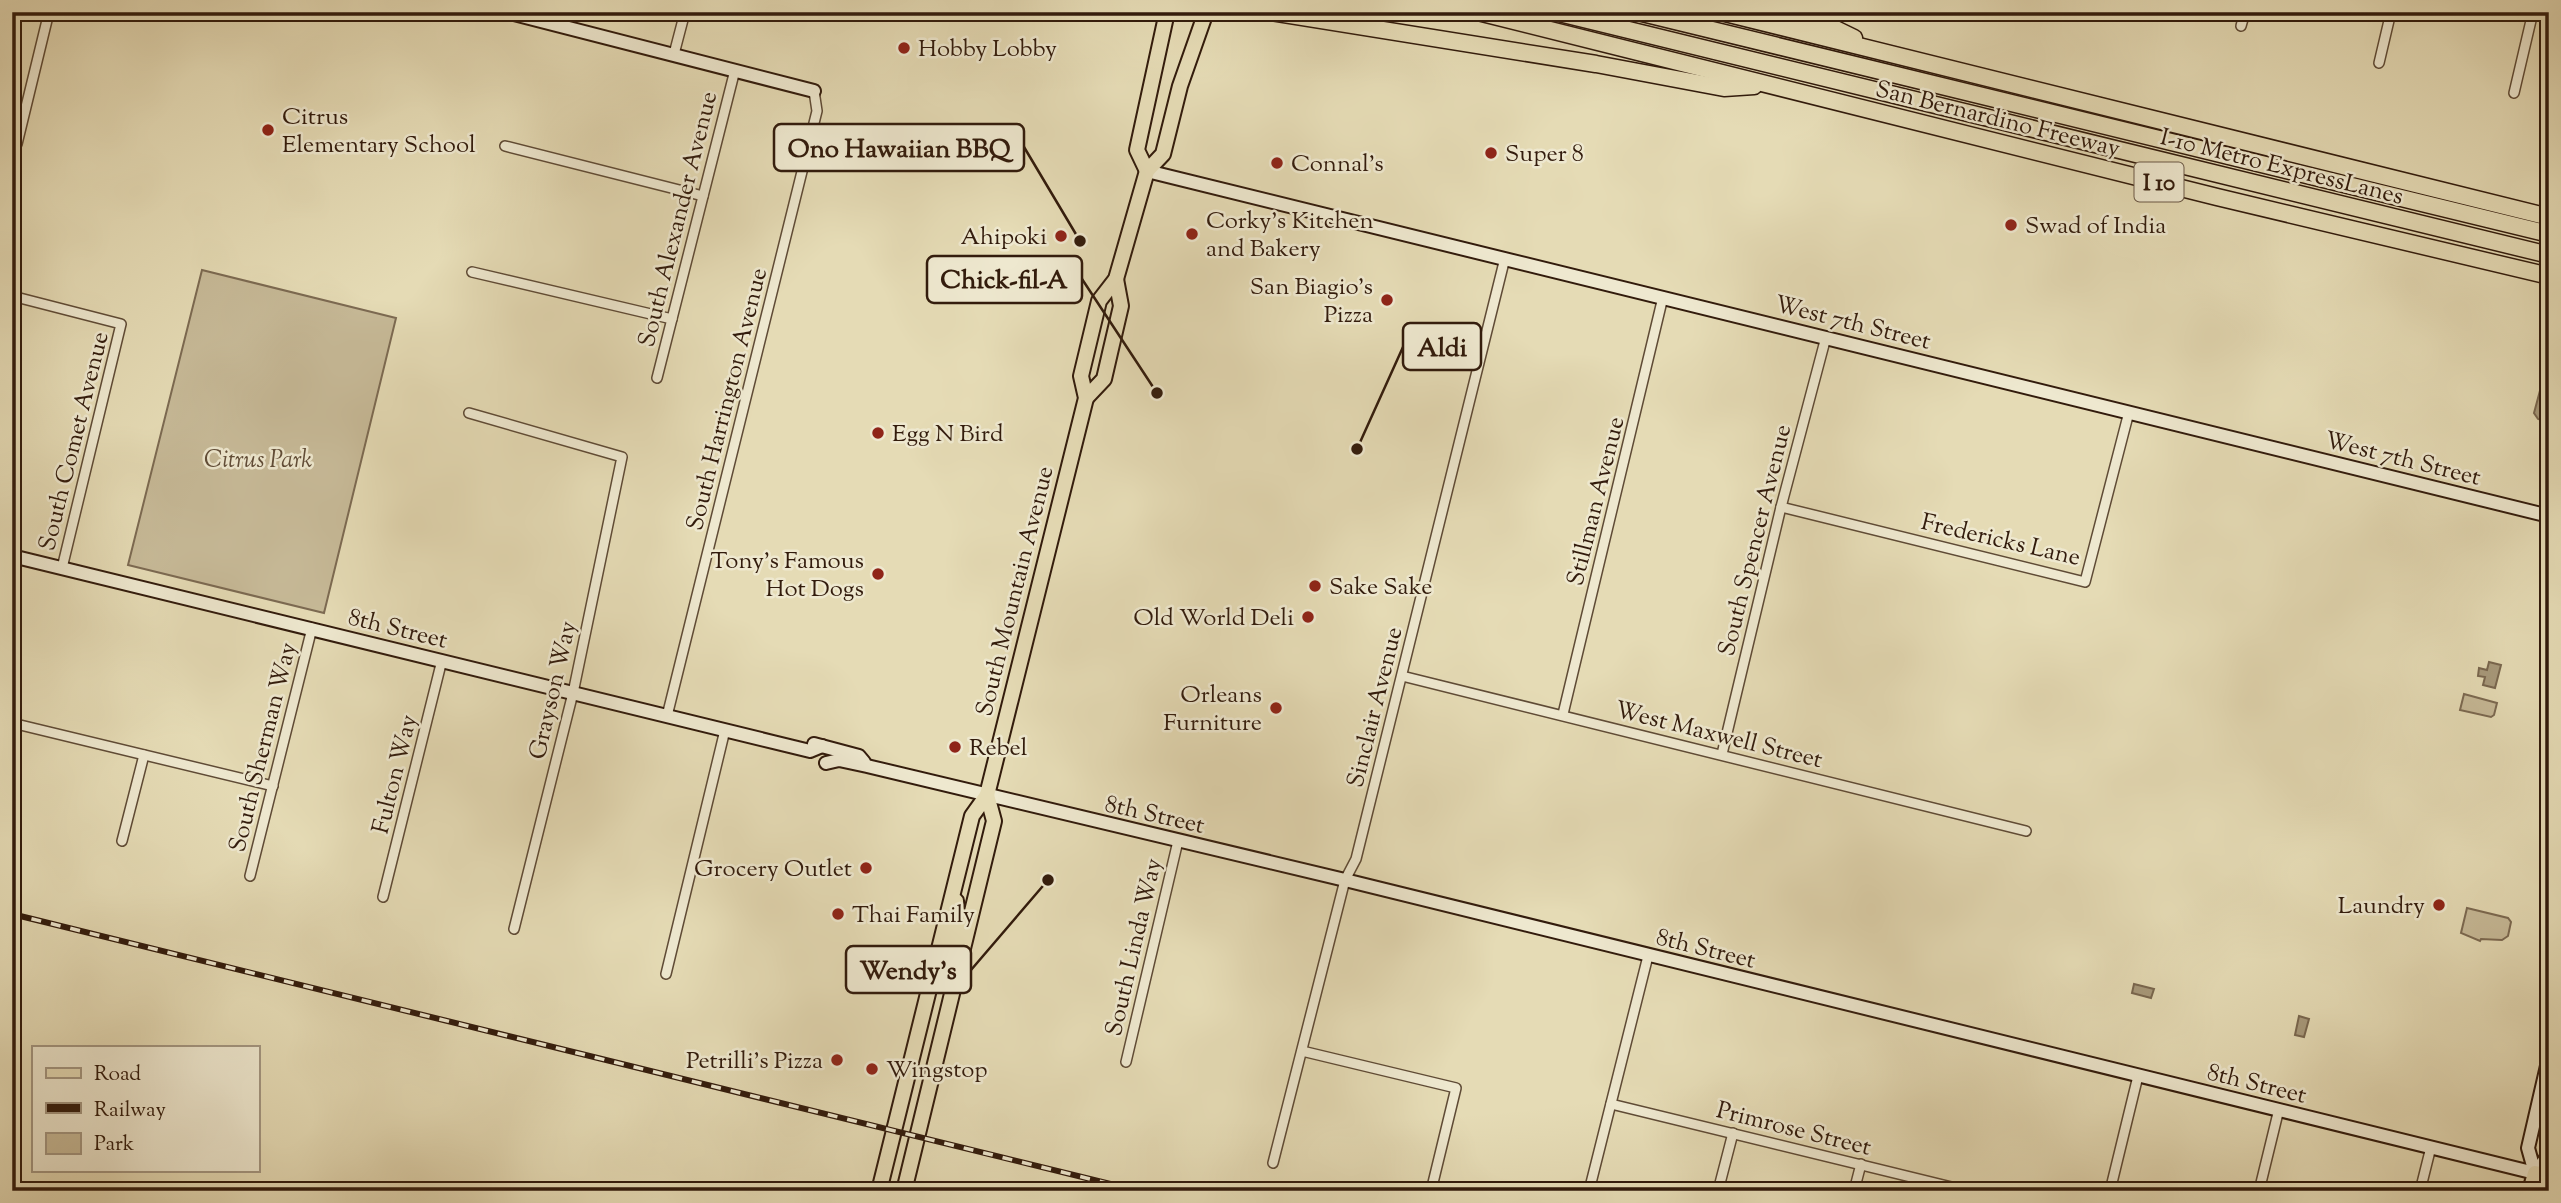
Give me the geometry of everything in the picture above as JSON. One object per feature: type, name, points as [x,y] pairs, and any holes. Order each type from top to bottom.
[{"type":"highway","points":[[1270,12],[1596,64],[1724,88],[1771,85]]},
{"type":"highway","name":"San Bernardino Freeway","points":[[1478,12],[2549,276]]},
{"type":"highway","name":"I-10 Metro ExpressLanes","points":[[1555,12],[1658,40],[2549,255]]},
{"type":"highway","name":"I-10 Metro ExpressLanes","points":[[1638,12],[2549,234]]},
{"type":"highway","points":[[1662,12],[1687,24]]},
{"type":"highway","name":"San Bernardino Freeway","points":[[1721,12],[2549,217]]},
{"type":"highway","points":[[1783,12],[1819,21],[1884,53]]},
{"type":"highway","points":[[1523,24],[1658,40]]},
{"type":"main road","name":"South Mountain Avenue","points":[[1147,171],[1137,149],[1167,12]]},
{"type":"main road","name":"South Mountain Avenue","points":[[880,1191],[972,816],[987,795],[1086,398],[1080,376],[1099,301],[1116,279],[1147,171],[1163,154],[1180,86],[1206,12]]},
{"type":"main road","name":"South Mountain Avenue","points":[[1086,398],[1104,379],[1121,306],[1116,279]]},
{"type":"main road","name":"South Mountain Avenue","points":[[904,1191],[994,821],[987,795]]},
{"type":"main road","points":[[954,889],[958,922],[953,943],[960,957]]},
{"type":"main road","points":[[927,1100],[923,1071],[948,970],[945,963],[936,960]]},
{"type":"main road","points":[[887,1162],[890,1191]]},
{"type":"main road","points":[[2530,1191],[2542,1174]]},
{"type":"street","points":[[17,144],[49,12]]},
{"type":"street","points":[[506,12],[814,91]]},
{"type":"street","points":[[674,54],[685,12]]},
{"type":"street","points":[[2241,26],[2245,12]]},
{"type":"street","points":[[2379,63],[2391,12]]},
{"type":"street","points":[[2514,93],[2533,12]]},
{"type":"street","name":"South Alexander Avenue","points":[[657,378],[735,70]]},
{"type":"street","name":"South Harrington Avenue","points":[[667,716],[817,111],[814,91]]},
{"type":"street","points":[[505,146],[703,196]]},
{"type":"street","name":"West 7th Street","points":[[1147,171],[2549,516]]},
{"type":"street","name":"Sinclair Avenue","points":[[1273,1163],[1345,880],[1356,859],[1504,258]]},
{"type":"street","points":[[472,272],[672,319]]},
{"type":"street","name":"South Comet Avenue","points":[[12,296],[121,324],[62,568]]},
{"type":"street","name":"Stillman Avenue","points":[[1563,714],[1663,297]]},
{"type":"street","name":"South Spencer Avenue","points":[[1722,754],[1781,507],[1826,337]]},
{"type":"street","name":"Fredericks Lane","points":[[1781,507],[2085,582],[2129,412]]},
{"type":"street","name":"Grayson Way","points":[[469,413],[622,457],[573,693],[514,929]]},
{"type":"street","name":"8th Street","points":[[12,556],[773,742],[785,737],[822,746],[859,756],[867,766]]},
{"type":"street","name":"South Sherman Way","points":[[250,876],[312,628]]},
{"type":"street","name":"Fulton Way","points":[[383,897],[442,660]]},
{"type":"street","name":"West Maxwell Street","points":[[1402,676],[2026,831]]},
{"type":"street","points":[[12,724],[272,786]]},
{"type":"street","points":[[666,974],[725,730]]},
{"type":"street","name":"8th Street","points":[[773,742],[781,752],[854,771],[867,766],[1345,880],[2542,1174]]},
{"type":"street","points":[[122,841],[144,755]]},
{"type":"street","name":"South Linda Way","points":[[1126,1062],[1178,841]]},
{"type":"street","points":[[1589,1191],[1648,956]]},
{"type":"street","points":[[1301,1051],[1457,1088],[1431,1191]]},
{"type":"street","points":[[2542,1174],[2528,1148],[2549,1057]]},
{"type":"street","points":[[2110,1191],[2138,1076]]},
{"type":"street","name":"Primrose Street","points":[[1611,1104],[1969,1191]]},
{"type":"street","points":[[2259,1191],[2278,1109]]},
{"type":"street","points":[[1718,1191],[1733,1133]]},
{"type":"street","points":[[2420,1191],[2431,1147]]},
{"type":"street","points":[[2542,1174],[2549,1154]]},
{"type":"street","points":[[1854,1191],[1860,1164]]},
{"type":"green space","name":"Citrus Park","points":[[202,270],[396,318],[324,613],[128,565]]},
{"type":"green space","points":[[2464,694],[2497,703],[2494,715],[2491,717],[2460,710]]},
{"type":"green space","points":[[2467,908],[2508,918],[2511,922],[2508,936],[2502,940],[2480,941],[2461,933]]},
{"type":"shaded area","points":[[2549,380],[2549,422],[2538,419],[2534,413],[2542,383]]},
{"type":"shaded area","points":[[2489,662],[2501,665],[2495,688],[2483,685],[2485,677],[2478,676],[2479,668],[2487,670]]},
{"type":"shaded area","points":[[2134,984],[2154,989],[2151,998],[2132,993]]},
{"type":"shaded area","points":[[2299,1016],[2309,1019],[2304,1037],[2295,1035]]},
{"type":"railway","points":[[12,914],[1139,1191]]},
{"type":"place","name":"Hobby Lobby","points":[[904,48]]},
{"type":"place","name":"Citrus Elementary School","points":[[268,130]]},
{"type":"place","name":"Super 8","points":[[1491,153]]},
{"type":"place","name":"Connal's","points":[[1277,163]]},
{"type":"place","name":"Swad of India","points":[[2011,225]]},
{"type":"place","name":"Corky's Kitchen and Bakery","points":[[1192,234]]},
{"type":"place","name":"Ahipoki","points":[[1061,236]]},
{"type":"place","name":"Ono Hawaiian BBQ","points":[[1080,241]]},
{"type":"place","name":"San Biagio's Pizza","points":[[1387,300]]},
{"type":"place","name":"Chick-fil-A","points":[[1157,393]]},
{"type":"place","name":"Egg N Bird","points":[[878,433]]},
{"type":"place","name":"Aldi","points":[[1357,449]]},
{"type":"place","name":"Tony's Famous Hot Dogs","points":[[878,574]]},
{"type":"place","name":"Sake Sake","points":[[1315,586]]},
{"type":"place","name":"Old World Deli","points":[[1308,617]]},
{"type":"place","name":"Orleans Furniture","points":[[1276,708]]},
{"type":"place","name":"Rebel","points":[[955,747]]},
{"type":"place","name":"Grocery Outlet","points":[[866,868]]},
{"type":"place","name":"Wendy's","points":[[1048,880]]},
{"type":"place","name":"Laundry","points":[[2439,905]]},
{"type":"place","name":"Thai Family","points":[[838,914]]},
{"type":"place","name":"Petrilli's Pizza","points":[[837,1060]]},
{"type":"place","name":"Wingstop","points":[[872,1069]]}]
